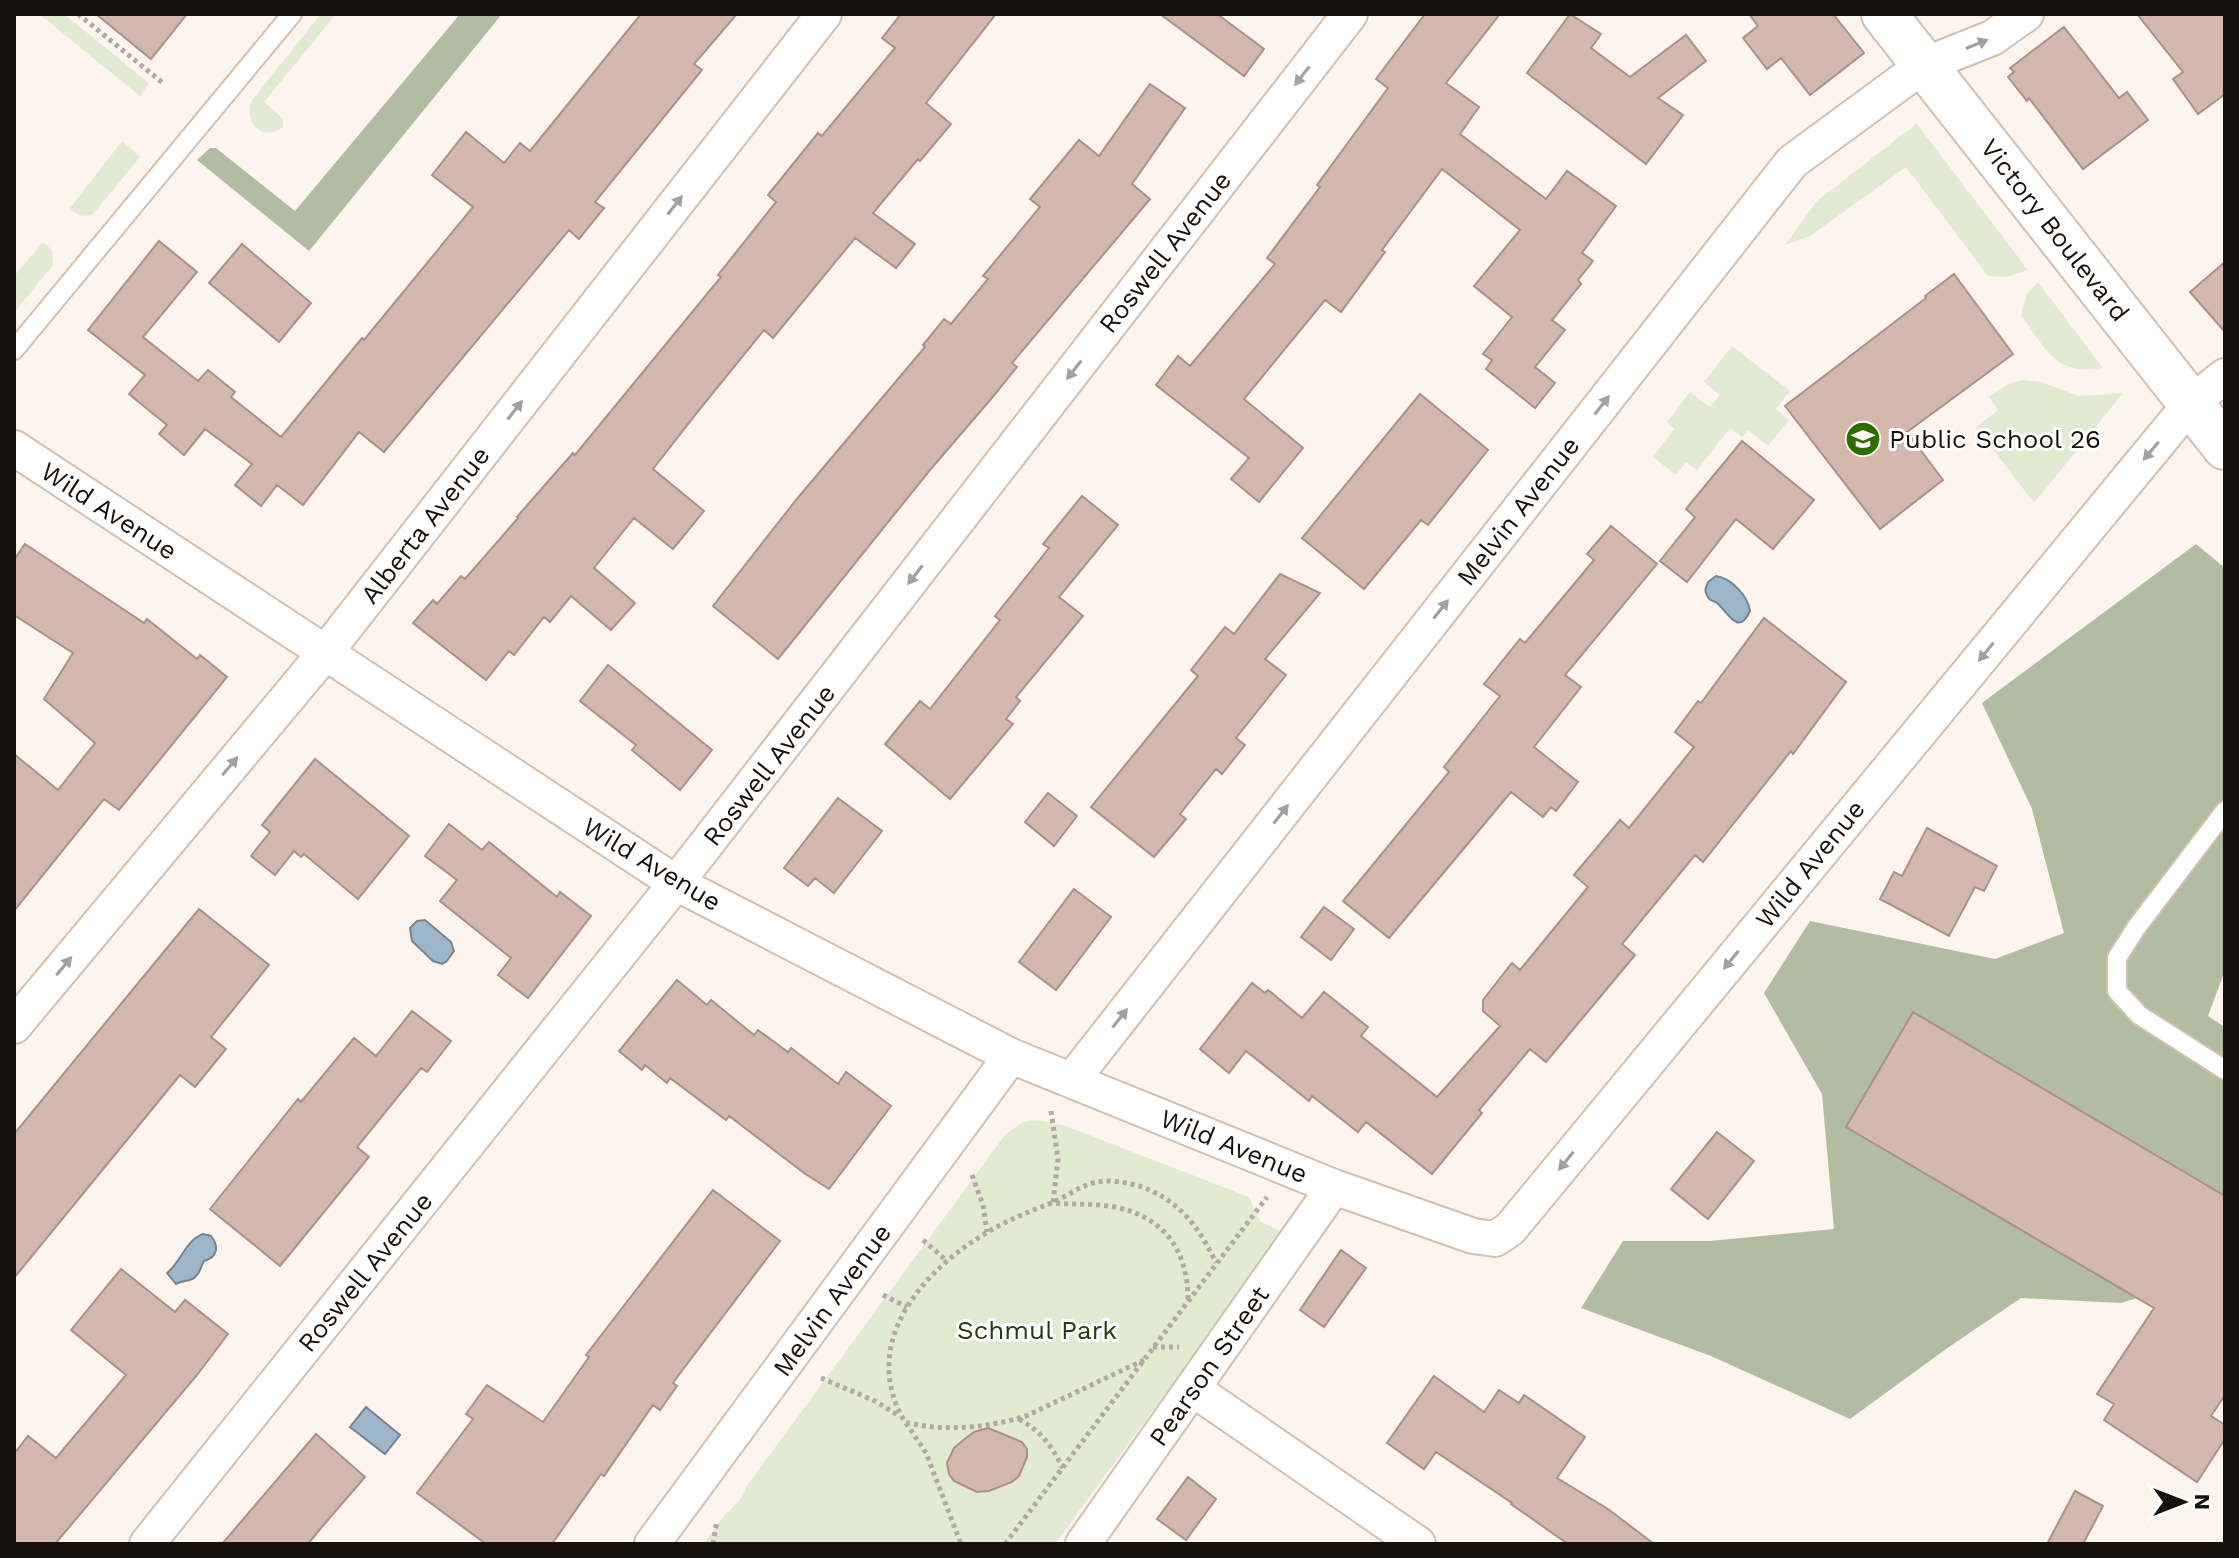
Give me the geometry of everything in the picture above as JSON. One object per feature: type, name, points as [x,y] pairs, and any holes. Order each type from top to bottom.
[{"type":"main road","name":"Victory Boulevard","points":[[1884,14],[2225,447]]},
{"type":"street","name":"Alberta Avenue","points":[[14,1026],[325,653],[824,14]]},
{"type":"street","name":"Roswell Avenue","points":[[147,1544],[676,883],[1350,14]]},
{"type":"street","name":"Melvin Avenue","points":[[1072,1080],[1792,162],[1924,65],[1992,38],[2026,14]]},
{"type":"street","name":"Wild Avenue","points":[[14,448],[676,883],[1011,1056],[1334,1187],[1473,1236],[1495,1239],[1510,1229],[2191,403],[2225,376]]},
{"type":"street","name":"Melvin Avenue","points":[[652,1544],[1011,1056]]},
{"type":"street","name":"Pearson Street","points":[[1083,1544],[1334,1187]]},
{"type":"street","points":[[1193,1389],[1418,1544]]},
{"type":"lane","points":[[14,350],[292,14]]},
{"type":"lane","points":[[2225,811],[2136,928],[2117,958],[2117,991],[2139,1015],[2225,1070]]},
{"type":"path","points":[[78,14],[163,83]]},
{"type":"path","points":[[1051,1111],[1058,1159],[1053,1203]]},
{"type":"path","points":[[972,1175],[983,1205],[987,1232]]},
{"type":"path","points":[[961,1544],[926,1453],[898,1410],[889,1377],[887,1362],[892,1338],[907,1307],[925,1283],[947,1261],[987,1232],[1053,1203],[1075,1189],[1110,1181],[1157,1193],[1176,1205],[1193,1222],[1216,1263]]},
{"type":"path","points":[[1005,1544],[1267,1197]]},
{"type":"path","points":[[1053,1203],[1116,1208],[1138,1214],[1155,1224],[1167,1234],[1183,1259],[1188,1301]]},
{"type":"path","points":[[923,1240],[947,1261]]},
{"type":"path","points":[[883,1295],[907,1307]]},
{"type":"path","points":[[821,1378],[875,1401],[905,1422],[944,1429],[1018,1419],[1144,1360]]},
{"type":"path","points":[[1018,1419],[1036,1429],[1050,1444],[1063,1468]]},
{"type":"path","points":[[713,1544],[717,1521]]},
{"type":"green space","points":[[39,14],[64,14],[149,83],[140,96]]},
{"type":"green space","points":[[321,14],[336,14],[264,102],[283,119],[283,127],[275,131],[262,131],[252,122],[252,100]]},
{"type":"green space","points":[[460,14],[502,14],[309,251],[197,160],[210,148],[216,148],[295,211]]},
{"type":"green space","points":[[1916,124],[2028,270],[2006,277],[1988,276],[1906,167],[1810,236],[1785,245],[1817,201]]},
{"type":"green space","points":[[122,141],[140,157],[94,213],[84,216],[75,213],[70,208]]},
{"type":"green space","points":[[43,242],[52,250],[53,265],[14,313],[14,276]]},
{"type":"green space","points":[[2038,282],[2103,368],[2073,368],[2045,349],[2021,315],[2027,294]]},
{"type":"green space","points":[[1732,346],[1790,391],[1776,409],[1789,420],[1768,446],[1748,430],[1742,437],[1730,428],[1697,470],[1686,462],[1676,475],[1653,457],[1674,429],[1667,422],[1690,392],[1710,407],[1720,395],[1704,382]]},
{"type":"green space","points":[[2022,380],[2041,382],[2079,396],[2123,393],[2034,503],[1976,427],[1998,410],[1989,397],[2010,383]]},
{"type":"green space","points":[[2196,544],[2225,568],[2225,970],[2208,1016],[2225,1027],[2225,1271],[2121,1303],[2021,1298],[1850,1419],[1711,1356],[1581,1308],[1623,1241],[1710,1241],[1834,1229],[1822,1094],[1764,993],[1810,921],[1995,959],[2064,933],[2032,809],[1982,703]]},
{"type":"green space","name":"Schmul Park","points":[[1035,1120],[1063,1125],[1249,1197],[1260,1221],[1283,1233],[1055,1544],[704,1544],[1005,1135],[1023,1122]]},
{"type":"water","points":[[1716,576],[1733,584],[1746,599],[1750,611],[1741,622],[1733,620],[1708,597],[1706,587]]},
{"type":"water","points":[[425,920],[451,942],[454,951],[442,964],[433,961],[412,941],[410,928],[417,921]]},
{"type":"water","points":[[203,1234],[214,1240],[214,1254],[204,1261],[194,1278],[176,1284],[167,1273],[192,1242]]},
{"type":"water","points":[[366,1407],[400,1435],[385,1454],[350,1427]]},
{"type":"building","points":[[96,14],[187,14],[151,59]]},
{"type":"building","points":[[641,14],[737,14],[694,64],[702,70],[595,202],[604,208],[579,239],[569,230],[384,452],[359,432],[303,505],[277,485],[261,506],[235,485],[252,464],[205,429],[184,455],[159,434],[167,425],[129,394],[145,375],[88,330],[159,241],[197,272],[143,337],[198,381],[208,370],[235,392],[231,397],[281,437],[473,207],[432,175],[466,132],[504,163],[520,143],[530,151]]},
{"type":"building","points":[[901,14],[996,14],[926,103],[951,124],[873,213],[915,244],[896,268],[855,238],[773,338],[764,330],[699,410],[653,469],[704,511],[673,549],[634,518],[594,568],[635,603],[611,630],[571,596],[550,622],[544,617],[514,655],[509,651],[486,680],[413,623],[433,600],[437,604],[461,576],[465,579],[573,453],[575,455],[721,277],[718,275],[776,202],[768,195],[818,133],[822,136],[895,48],[882,38]]},
{"type":"building","points":[[1160,14],[1217,14],[1264,49],[1244,76]]},
{"type":"building","points":[[1425,14],[1500,14],[1446,83],[1479,107],[1460,134],[1546,199],[1567,171],[1616,206],[1582,253],[1593,261],[1578,280],[1581,284],[1552,320],[1565,330],[1535,367],[1555,383],[1535,408],[1486,369],[1492,360],[1483,354],[1512,317],[1474,286],[1520,230],[1442,169],[1341,312],[1325,300],[1244,399],[1303,448],[1259,502],[1231,479],[1249,458],[1156,385],[1178,356],[1190,366],[1275,264],[1267,258],[1388,88],[1376,79]]},
{"type":"building","points":[[1570,14],[1601,34],[1591,48],[1630,77],[1686,35],[1706,61],[1658,98],[1683,115],[1646,164],[1527,73]]},
{"type":"building","points":[[1749,14],[1833,14],[1864,53],[1810,95],[1781,58],[1767,69],[1743,38],[1758,26]]},
{"type":"building","points":[[2137,14],[2225,14],[2225,94],[2198,114],[2173,79],[2183,72]]},
{"type":"building","points":[[2064,27],[2119,98],[2127,92],[2148,120],[2083,169],[2029,98],[2027,101],[2008,77],[2014,72],[2010,68]]},
{"type":"building","points":[[1150,84],[1185,108],[1132,184],[1150,199],[1012,363],[1017,367],[778,659],[713,606],[796,500],[925,347],[923,345],[944,319],[951,324],[988,279],[983,276],[1040,207],[1030,199],[1079,140],[1099,156]]},
{"type":"building","points":[[242,244],[311,303],[279,342],[209,283]]},
{"type":"building","points":[[2225,262],[2225,332],[2190,292]]},
{"type":"building","points":[[1954,274],[2013,354],[1907,432],[1943,480],[1880,529],[1785,406]]},
{"type":"building","points":[[1420,394],[1488,450],[1428,525],[1421,520],[1364,589],[1302,538]]},
{"type":"building","points":[[1742,441],[1814,500],[1773,549],[1736,519],[1687,582],[1660,561],[1695,517],[1686,509]]},
{"type":"building","points":[[1082,496],[1118,525],[1059,597],[1083,616],[1016,697],[1020,701],[1006,719],[1013,724],[950,799],[885,744],[920,701],[930,709],[1000,620],[995,616],[1049,548],[1043,544]]},
{"type":"building","points":[[1611,526],[1657,564],[1565,675],[1581,687],[1534,747],[1578,782],[1556,811],[1551,807],[1543,817],[1511,792],[1389,938],[1343,901],[1449,772],[1444,767],[1500,696],[1484,684],[1520,639],[1525,643],[1594,560],[1587,554]]},
{"type":"building","points":[[25,544],[144,623],[147,619],[197,659],[200,655],[227,677],[119,810],[104,799],[14,911],[14,754],[58,790],[95,743],[44,699],[73,653],[14,615],[14,560]]},
{"type":"building","points":[[1280,574],[1320,593],[1265,659],[1286,675],[1236,738],[1245,745],[1222,774],[1216,769],[1180,814],[1186,819],[1154,857],[1091,807],[1198,676],[1191,670],[1225,627],[1234,634]]},
{"type":"building","points":[[1764,618],[1846,682],[1793,754],[1791,751],[1703,862],[1695,855],[1622,944],[1635,955],[1546,1062],[1530,1049],[1479,1110],[1482,1113],[1432,1174],[1366,1122],[1358,1132],[1312,1096],[1309,1101],[1246,1051],[1229,1073],[1200,1049],[1252,983],[1265,993],[1268,990],[1302,1018],[1324,992],[1368,1027],[1361,1036],[1437,1097],[1500,1026],[1483,1011],[1483,1000],[1512,963],[1520,970],[1588,887],[1574,875],[1620,820],[1629,828],[1694,747],[1675,732],[1698,701],[1701,703]]},
{"type":"building","points":[[608,665],[712,750],[680,790],[632,750],[636,745],[580,701]]},
{"type":"building","points":[[315,759],[409,836],[358,899],[304,854],[301,857],[294,851],[275,875],[251,856],[270,832],[262,825]]},
{"type":"building","points":[[1048,793],[1077,816],[1054,846],[1025,822]]},
{"type":"building","points":[[838,798],[882,831],[834,893],[815,878],[808,886],[784,868]]},
{"type":"building","points":[[449,824],[482,850],[489,842],[557,897],[560,892],[591,916],[528,998],[498,975],[511,958],[440,901],[457,880],[425,856]]},
{"type":"building","points":[[1927,828],[1997,866],[1984,891],[1975,887],[1949,936],[1880,899],[1894,872],[1902,876]]},
{"type":"building","points":[[1074,889],[1111,917],[1056,990],[1019,962]]},
{"type":"building","points":[[1324,907],[1354,929],[1331,960],[1301,937]]},
{"type":"building","points":[[199,909],[269,965],[211,1037],[226,1049],[195,1087],[180,1075],[14,1278],[14,1134]]},
{"type":"building","points":[[677,980],[707,1005],[711,1000],[754,1035],[758,1030],[788,1052],[791,1048],[838,1084],[846,1072],[891,1106],[829,1189],[729,1116],[726,1120],[670,1078],[667,1083],[645,1065],[642,1070],[619,1051]]},
{"type":"building","points":[[412,1011],[451,1041],[427,1072],[421,1068],[357,1147],[369,1157],[280,1266],[210,1209],[298,1099],[301,1102],[354,1038],[376,1056]]},
{"type":"building","points":[[1913,1012],[2225,1196],[2225,1395],[2211,1416],[2225,1425],[2225,1439],[2197,1482],[2104,1420],[2114,1404],[2097,1394],[2154,1308],[1846,1127]]},
{"type":"building","points":[[1717,1132],[1754,1161],[1708,1219],[1671,1189]]},
{"type":"building","points":[[713,1190],[780,1241],[673,1383],[677,1386],[660,1410],[653,1405],[552,1544],[486,1544],[417,1493],[473,1419],[466,1414],[487,1385],[543,1422],[589,1357],[586,1355]]},
{"type":"building","points":[[1341,1250],[1366,1268],[1324,1327],[1300,1310]]},
{"type":"building","points":[[121,1269],[175,1312],[185,1300],[228,1334],[55,1544],[14,1544],[14,1454],[28,1436],[56,1458],[126,1375],[71,1330]]},
{"type":"building","points":[[1434,1376],[1484,1412],[1499,1390],[1519,1403],[1524,1395],[1585,1437],[1557,1478],[1608,1509],[1654,1544],[1568,1544],[1436,1452],[1424,1469],[1387,1443]]},
{"type":"building","points":[[988,1428],[1022,1442],[1027,1449],[1027,1457],[1019,1476],[1012,1482],[977,1492],[954,1481],[947,1463],[954,1448],[974,1432]]},
{"type":"building","points":[[316,1434],[365,1477],[308,1544],[222,1544]]},
{"type":"building","points":[[1188,1477],[1216,1499],[1186,1540],[1157,1519]]},
{"type":"building","points":[[2075,1491],[2103,1506],[2083,1544],[2047,1544]]},
{"type":"place","name":"Public School 26","points":[[1863,439]]}]
